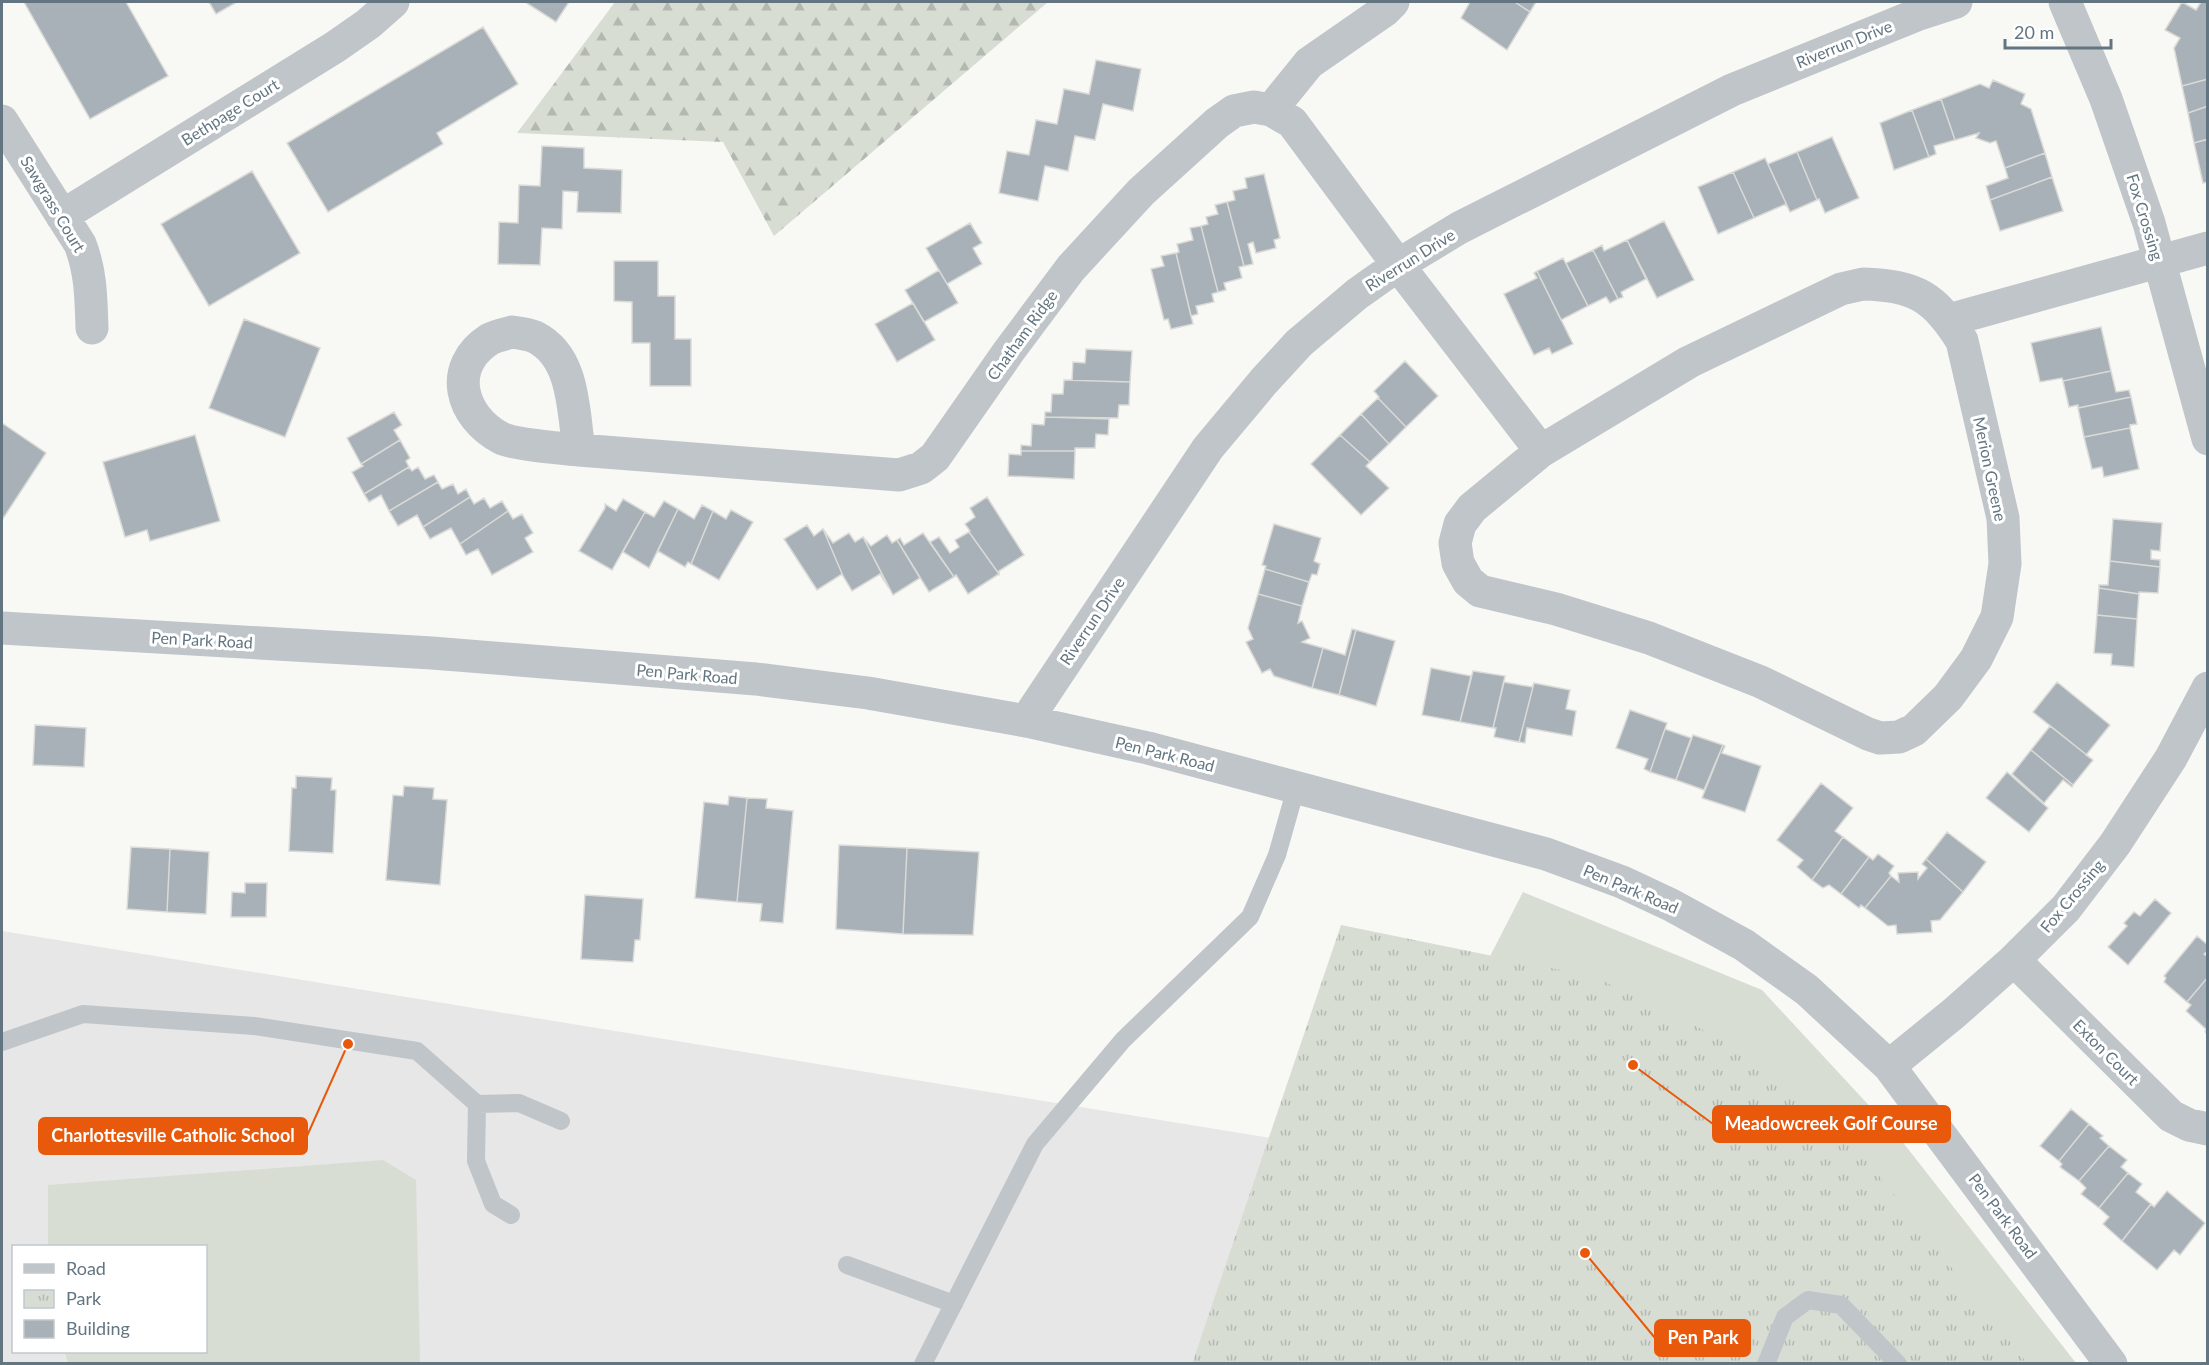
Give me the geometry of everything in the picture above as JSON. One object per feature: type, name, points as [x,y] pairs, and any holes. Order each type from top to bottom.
[{"type":"street","points":[[1393,2],[1384,11],[1309,63],[1271,110],[1293,122],[1398,265],[1541,451]]},
{"type":"street","name":"Riverrun Drive","points":[[1026,720],[1215,440],[1299,343],[1357,294],[1398,265],[1459,228],[1732,90],[1908,18],[1956,2]]},
{"type":"street","name":"Fox Crossing","points":[[2065,2],[2106,99],[2149,223],[2208,440]]},
{"type":"street","name":"Bethpage Court","points":[[62,216],[335,47],[384,5]]},
{"type":"street","name":"Chatham Ridge","points":[[579,450],[899,475],[921,468],[936,457],[1009,351],[1071,268],[1141,192],[1217,123],[1234,111],[1254,107],[1271,110]]},
{"type":"street","name":"Sawgrass Court","points":[[2,121],[80,244],[87,261],[91,283],[92,328]]},
{"type":"street","points":[[1949,320],[2208,248]]},
{"type":"street","name":"Merion Greene","points":[[1863,284],[1891,284],[1917,293],[1940,309],[1962,341],[2003,518],[2005,564],[1997,617],[1976,659],[1948,697],[1914,730],[1899,737],[1880,738],[1868,734],[1761,682],[1650,638],[1556,609],[1480,591],[1468,581],[1458,563],[1456,553],[1455,543],[1460,524],[1472,508],[1541,451],[1689,363],[1841,289],[1863,284]]},
{"type":"street","name":"Pen Park Road","points":[[2,628],[432,654],[756,679],[868,693],[1026,720],[1148,748],[1546,854],[1622,882],[1671,904],[1744,945],[1807,990],[1889,1066],[2003,1216],[2111,1364]]},
{"type":"street","name":"Fox Crossing","points":[[1889,1066],[2014,960],[2066,908],[2115,844],[2172,758],[2208,687]]},
{"type":"street","name":"Exton Court","points":[[2014,960],[2171,1116],[2189,1125],[2208,1129]]},
{"type":"lane","points":[[923,1364],[1035,1144],[1123,1040],[1250,917],[1277,855],[1296,788]]},
{"type":"lane","points":[[2,1042],[83,1014],[254,1026],[417,1052],[477,1104],[519,1103],[561,1121]]},
{"type":"lane","points":[[477,1104],[476,1161],[494,1204],[511,1215]]},
{"type":"lane","points":[[847,1265],[954,1304]]},
{"type":"lane","points":[[1766,1364],[1785,1317],[1808,1300],[1841,1305],[1898,1364]]},
{"type":"shaded area","points":[[2,931],[1387,1157],[1315,1363],[2,1363]]},
{"type":"green space","points":[[615,2],[1048,2],[774,236],[723,142],[517,133]]},
{"type":"green space","points":[[1523,892],[1762,990],[1901,1140],[2076,1363],[1315,1364],[1387,1157]]},
{"type":"green space","points":[[1341,925],[1595,977],[1722,1039],[1853,1143],[2027,1363],[1192,1364]]},
{"type":"green space","points":[[383,1160],[416,1180],[420,1363],[68,1363],[65,1353],[207,1353],[207,1245],[48,1245],[48,1185]]},
{"type":"building","points":[[24,2],[126,2],[168,76],[90,119]]},
{"type":"building","points":[[209,2],[237,2],[216,14]]},
{"type":"building","points":[[525,2],[569,2],[556,22]]},
{"type":"building","points":[[1470,2],[1515,2],[1530,12],[1507,50],[1461,18]]},
{"type":"building","points":[[1515,2],[1536,2],[1530,12]]},
{"type":"building","points":[[2182,2],[2196,10],[2201,2],[2208,2],[2208,79],[2182,86],[2174,48],[2180,38],[2165,30]]},
{"type":"building","points":[[483,27],[518,84],[437,133],[443,144],[328,212],[287,143]]},
{"type":"building","points":[[1096,60],[1141,69],[1133,111],[1103,104],[1095,140],[1075,136],[1068,171],[1045,166],[1038,201],[999,193],[1007,151],[1029,155],[1036,120],[1057,124],[1064,89],[1089,94]]},
{"type":"building","points":[[2208,79],[2208,106],[2188,113],[2182,86]]},
{"type":"building","points":[[1993,80],[2025,94],[2021,104],[2031,109],[2045,153],[2005,168],[1996,141],[1990,143],[1976,138],[1979,133],[1955,140],[1941,99],[1980,84],[1989,88]]},
{"type":"building","points":[[1941,99],[1955,140],[1934,146],[1936,154],[1929,157],[1912,110]]},
{"type":"building","points":[[2208,106],[2208,139],[2194,143],[2188,113]]},
{"type":"building","points":[[1912,110],[1929,157],[1894,170],[1880,123]]},
{"type":"building","points":[[1832,137],[1859,198],[1825,213],[1819,199],[1817,200],[1797,152]]},
{"type":"building","points":[[2208,139],[2208,182],[2203,183],[2194,143]]},
{"type":"building","points":[[542,146],[584,148],[584,168],[622,170],[621,213],[577,212],[578,192],[563,191],[562,229],[542,228],[540,265],[498,264],[499,222],[518,223],[519,185],[540,186]]},
{"type":"building","points":[[1797,152],[1817,200],[1790,212],[1768,164]]},
{"type":"building","points":[[2045,153],[2052,177],[1990,200],[1986,186],[2008,178],[2005,168]]},
{"type":"building","points":[[1765,158],[1790,212],[1786,204],[1754,218],[1733,172]]},
{"type":"building","points":[[252,171],[300,253],[209,306],[161,224]]},
{"type":"building","points":[[1733,172],[1754,218],[1718,234],[1698,187]]},
{"type":"building","points":[[1264,174],[1280,238],[1274,240],[1276,248],[1256,253],[1253,242],[1248,244],[1253,264],[1244,266],[1227,202],[1235,200],[1233,191],[1247,188],[1245,178]]},
{"type":"building","points":[[2052,177],[2063,211],[2000,231],[1990,200]]},
{"type":"building","points":[[1227,202],[1244,266],[1239,267],[1242,278],[1224,283],[1226,290],[1218,292],[1201,226],[1208,224],[1206,217],[1218,214],[1215,205]]},
{"type":"building","points":[[1664,221],[1694,280],[1657,298],[1627,240]]},
{"type":"building","points":[[970,223],[982,243],[973,248],[982,264],[947,284],[926,248]]},
{"type":"building","points":[[1201,226],[1218,292],[1212,294],[1214,302],[1196,306],[1198,314],[1191,316],[1176,253],[1179,252],[1177,244],[1193,240],[1190,228]]},
{"type":"building","points":[[1627,240],[1646,279],[1621,292],[1623,297],[1618,299],[1593,250],[1602,245],[1604,251]]},
{"type":"building","points":[[1593,250],[1618,299],[1610,303],[1606,297],[1588,306],[1566,263]]},
{"type":"building","points":[[1176,253],[1193,324],[1171,329],[1168,319],[1164,320],[1151,269],[1164,266],[1161,256]]},
{"type":"building","points":[[1563,258],[1588,306],[1561,320],[1537,271]]},
{"type":"building","points":[[614,261],[658,261],[658,296],[675,296],[675,339],[691,339],[691,386],[650,386],[650,343],[632,343],[632,302],[614,301]]},
{"type":"building","points":[[939,270],[958,303],[924,322],[905,290]]},
{"type":"building","points":[[1537,271],[1573,344],[1552,354],[1549,348],[1534,355],[1504,294],[1537,278],[1534,273]]},
{"type":"building","points":[[913,303],[935,340],[897,362],[875,324]]},
{"type":"building","points":[[244,319],[320,348],[285,437],[209,408]]},
{"type":"building","points":[[2101,327],[2111,371],[2063,381],[2062,378],[2040,382],[2031,343]]},
{"type":"building","points":[[1086,349],[1132,351],[1130,382],[1064,380],[1072,380],[1073,362],[1085,363]]},
{"type":"building","points":[[1405,361],[1438,396],[1406,427],[1374,391]]},
{"type":"building","points":[[2111,371],[2116,392],[2129,390],[2131,397],[2078,408],[2078,405],[2069,407],[2063,381]]},
{"type":"building","points":[[1064,380],[1130,382],[1129,405],[1119,405],[1118,418],[1045,417],[1045,412],[1051,412],[1052,394],[1063,394]]},
{"type":"building","points":[[2131,397],[2137,424],[2130,425],[2130,428],[2084,437],[2078,408]]},
{"type":"building","points":[[1378,398],[1406,427],[1389,444],[1361,414]]},
{"type":"building","points":[[394,412],[402,425],[394,430],[400,440],[361,464],[347,438]]},
{"type":"building","points":[[1361,414],[1389,444],[1370,462],[1340,435]]},
{"type":"building","points":[[1045,417],[1109,419],[1108,435],[1096,434],[1095,448],[1075,448],[1075,451],[1021,451],[1021,445],[1031,446],[1032,424],[1044,425]]},
{"type":"building","points":[[2,423],[46,453],[2,520]]},
{"type":"building","points":[[2130,428],[2139,469],[2104,477],[2102,467],[2092,469],[2084,437]]},
{"type":"building","points":[[195,435],[220,521],[150,541],[147,530],[125,537],[103,462]]},
{"type":"building","points":[[1340,435],[1370,462],[1366,466],[1389,488],[1361,515],[1311,464]]},
{"type":"building","points":[[400,440],[410,458],[406,461],[409,467],[364,494],[352,472]]},
{"type":"building","points":[[1021,451],[1075,451],[1074,479],[1008,476],[1009,454],[1021,455]]},
{"type":"building","points":[[409,467],[412,471],[418,467],[425,479],[434,475],[438,482],[389,511],[381,495],[369,502],[364,494]]},
{"type":"building","points":[[438,482],[442,489],[453,484],[458,494],[466,489],[470,497],[423,527],[417,515],[398,526],[389,511]]},
{"type":"building","points":[[470,497],[474,504],[484,498],[490,508],[502,501],[508,511],[460,544],[451,528],[430,539],[423,527]]},
{"type":"building","points":[[987,497],[1024,555],[999,571],[999,574],[965,524],[975,517],[970,508]]},
{"type":"building","points":[[623,499],[645,512],[612,570],[579,551],[605,508],[605,504],[616,511]]},
{"type":"building","points":[[664,501],[678,509],[649,568],[623,552],[645,512],[654,517]]},
{"type":"building","points":[[702,505],[713,511],[691,564],[688,562],[685,567],[658,551],[657,553],[678,509],[694,519]]},
{"type":"building","points":[[731,510],[753,522],[719,580],[691,564],[713,511],[726,519]]},
{"type":"building","points":[[508,511],[513,519],[522,514],[533,533],[525,538],[533,552],[492,575],[478,549],[466,555],[460,544]]},
{"type":"building","points":[[2113,519],[2162,523],[2160,551],[2151,550],[2151,559],[2160,560],[2160,567],[2110,561]]},
{"type":"building","points":[[1274,524],[1321,538],[1314,561],[1320,564],[1317,575],[1312,574],[1309,582],[1265,569],[1266,566],[1262,565]]},
{"type":"building","points":[[807,525],[814,536],[823,529],[843,576],[842,574],[817,590],[784,539]]},
{"type":"building","points":[[823,529],[833,543],[849,533],[855,542],[863,537],[889,588],[880,574],[852,591]]},
{"type":"building","points":[[969,532],[999,574],[968,594],[930,542],[939,537],[950,553],[959,547],[955,540]]},
{"type":"building","points":[[923,533],[954,577],[929,592],[897,540],[900,538],[904,545]]},
{"type":"building","points":[[887,535],[892,543],[897,540],[920,578],[893,595],[863,537],[871,546]]},
{"type":"building","points":[[2110,561],[2160,567],[2158,593],[2139,592],[2139,594],[2099,588],[2099,585],[2108,585]]},
{"type":"building","points":[[1265,569],[1309,582],[1302,606],[1258,594]]},
{"type":"building","points":[[2099,588],[2139,594],[2137,619],[2097,615]]},
{"type":"building","points":[[1258,594],[1302,606],[1298,623],[1302,621],[1310,638],[1302,642],[1323,648],[1312,688],[1274,676],[1270,669],[1262,673],[1246,642],[1253,639],[1248,628]]},
{"type":"building","points":[[2097,615],[2137,619],[2134,667],[2111,665],[2112,654],[2094,653]]},
{"type":"building","points":[[1352,629],[1356,630],[1339,695],[1312,688],[1323,648],[1345,655]]},
{"type":"building","points":[[1356,630],[1395,641],[1376,706],[1339,695]]},
{"type":"building","points":[[1431,668],[1471,676],[1460,722],[1422,715]]},
{"type":"building","points":[[1473,671],[1505,676],[1493,728],[1460,722]]},
{"type":"building","points":[[1504,682],[1532,687],[1534,683],[1519,742],[1494,737],[1496,728],[1493,728]]},
{"type":"building","points":[[2057,682],[2110,725],[2086,755],[2033,712]]},
{"type":"building","points":[[1534,683],[1570,690],[1566,709],[1576,711],[1572,736],[1527,728],[1525,743],[1519,742]]},
{"type":"building","points":[[1630,710],[1667,723],[1650,772],[1644,769],[1648,759],[1616,748]]},
{"type":"building","points":[[35,725],[86,728],[84,767],[33,765]]},
{"type":"building","points":[[2050,726],[2093,760],[2073,785],[2031,750]]},
{"type":"building","points":[[1665,729],[1691,738],[1676,780],[1650,772]]},
{"type":"building","points":[[1693,735],[1723,745],[1704,790],[1676,780]]},
{"type":"building","points":[[1723,745],[1725,746],[1722,753],[1761,766],[1745,812],[1702,798]]},
{"type":"building","points":[[2031,750],[2073,785],[2072,787],[2063,780],[2044,803],[2012,774]]},
{"type":"building","points":[[2007,772],[2048,808],[2029,832],[1986,798]]},
{"type":"building","points":[[296,776],[332,778],[331,790],[336,790],[333,853],[289,851],[292,788],[296,788]]},
{"type":"building","points":[[1821,783],[1853,808],[1835,831],[1843,837],[1812,880],[1797,867],[1803,860],[1777,840]]},
{"type":"building","points":[[404,786],[434,788],[433,799],[447,800],[440,885],[386,880],[393,795],[403,796]]},
{"type":"building","points":[[729,796],[747,798],[737,902],[695,898],[704,802],[728,805]]},
{"type":"building","points":[[747,798],[767,799],[766,808],[793,811],[783,923],[760,921],[762,904],[737,902]]},
{"type":"building","points":[[1947,832],[1986,862],[1963,892],[1926,859]]},
{"type":"building","points":[[1843,837],[1869,857],[1841,894],[1829,885],[1823,888],[1812,880]]},
{"type":"building","points":[[839,845],[907,848],[903,934],[836,929]]},
{"type":"building","points":[[131,847],[170,849],[167,912],[127,909]]},
{"type":"building","points":[[907,848],[979,852],[973,935],[903,934]]},
{"type":"building","points":[[170,849],[209,852],[206,914],[167,912]]},
{"type":"building","points":[[1878,854],[1894,866],[1889,873],[1891,876],[1865,908],[1861,905],[1859,908],[1841,894],[1869,857],[1873,860]]},
{"type":"building","points":[[1926,859],[1963,892],[1940,920],[1931,921],[1932,932],[1897,934],[1896,925],[1888,926],[1865,908],[1891,876],[1899,882],[1898,873],[1918,872],[1918,879],[1927,868],[1922,864]]},
{"type":"building","points":[[245,883],[267,883],[266,917],[231,917],[232,892],[245,893]]},
{"type":"building","points":[[585,895],[643,899],[640,940],[635,940],[633,962],[581,959]]},
{"type":"building","points":[[2155,899],[2171,913],[2128,965],[2108,947],[2127,926],[2124,923],[2134,912],[2140,916]]},
{"type":"building","points":[[2197,936],[2208,945],[2208,951],[2204,954],[2208,957],[2208,977],[2187,1002],[2164,982],[2166,978],[2164,976]]},
{"type":"building","points":[[2208,977],[2208,1032],[2206,1033],[2207,1030],[2186,1011],[2191,1005],[2187,1002]]},
{"type":"building","points":[[2071,1109],[2089,1124],[2059,1161],[2040,1146]]},
{"type":"building","points":[[2089,1124],[2103,1136],[2100,1138],[2109,1146],[2079,1181],[2060,1167],[2062,1164],[2059,1161]]},
{"type":"building","points":[[2109,1146],[2127,1160],[2121,1167],[2128,1173],[2099,1208],[2081,1194],[2086,1188],[2079,1181]]},
{"type":"building","points":[[2128,1173],[2142,1184],[2136,1192],[2151,1204],[2122,1241],[2103,1224],[2109,1217],[2099,1208]]},
{"type":"building","points":[[2167,1191],[2205,1223],[2180,1255],[2174,1250],[2157,1270],[2122,1241],[2151,1204],[2154,1207]]},
{"type":"place","name":"Charlottesville Catholic School","points":[[348,1044]]},
{"type":"place","name":"Meadowcreek Golf Course","points":[[1633,1065]]},
{"type":"place","name":"Pen Park","points":[[1585,1253]]}]
